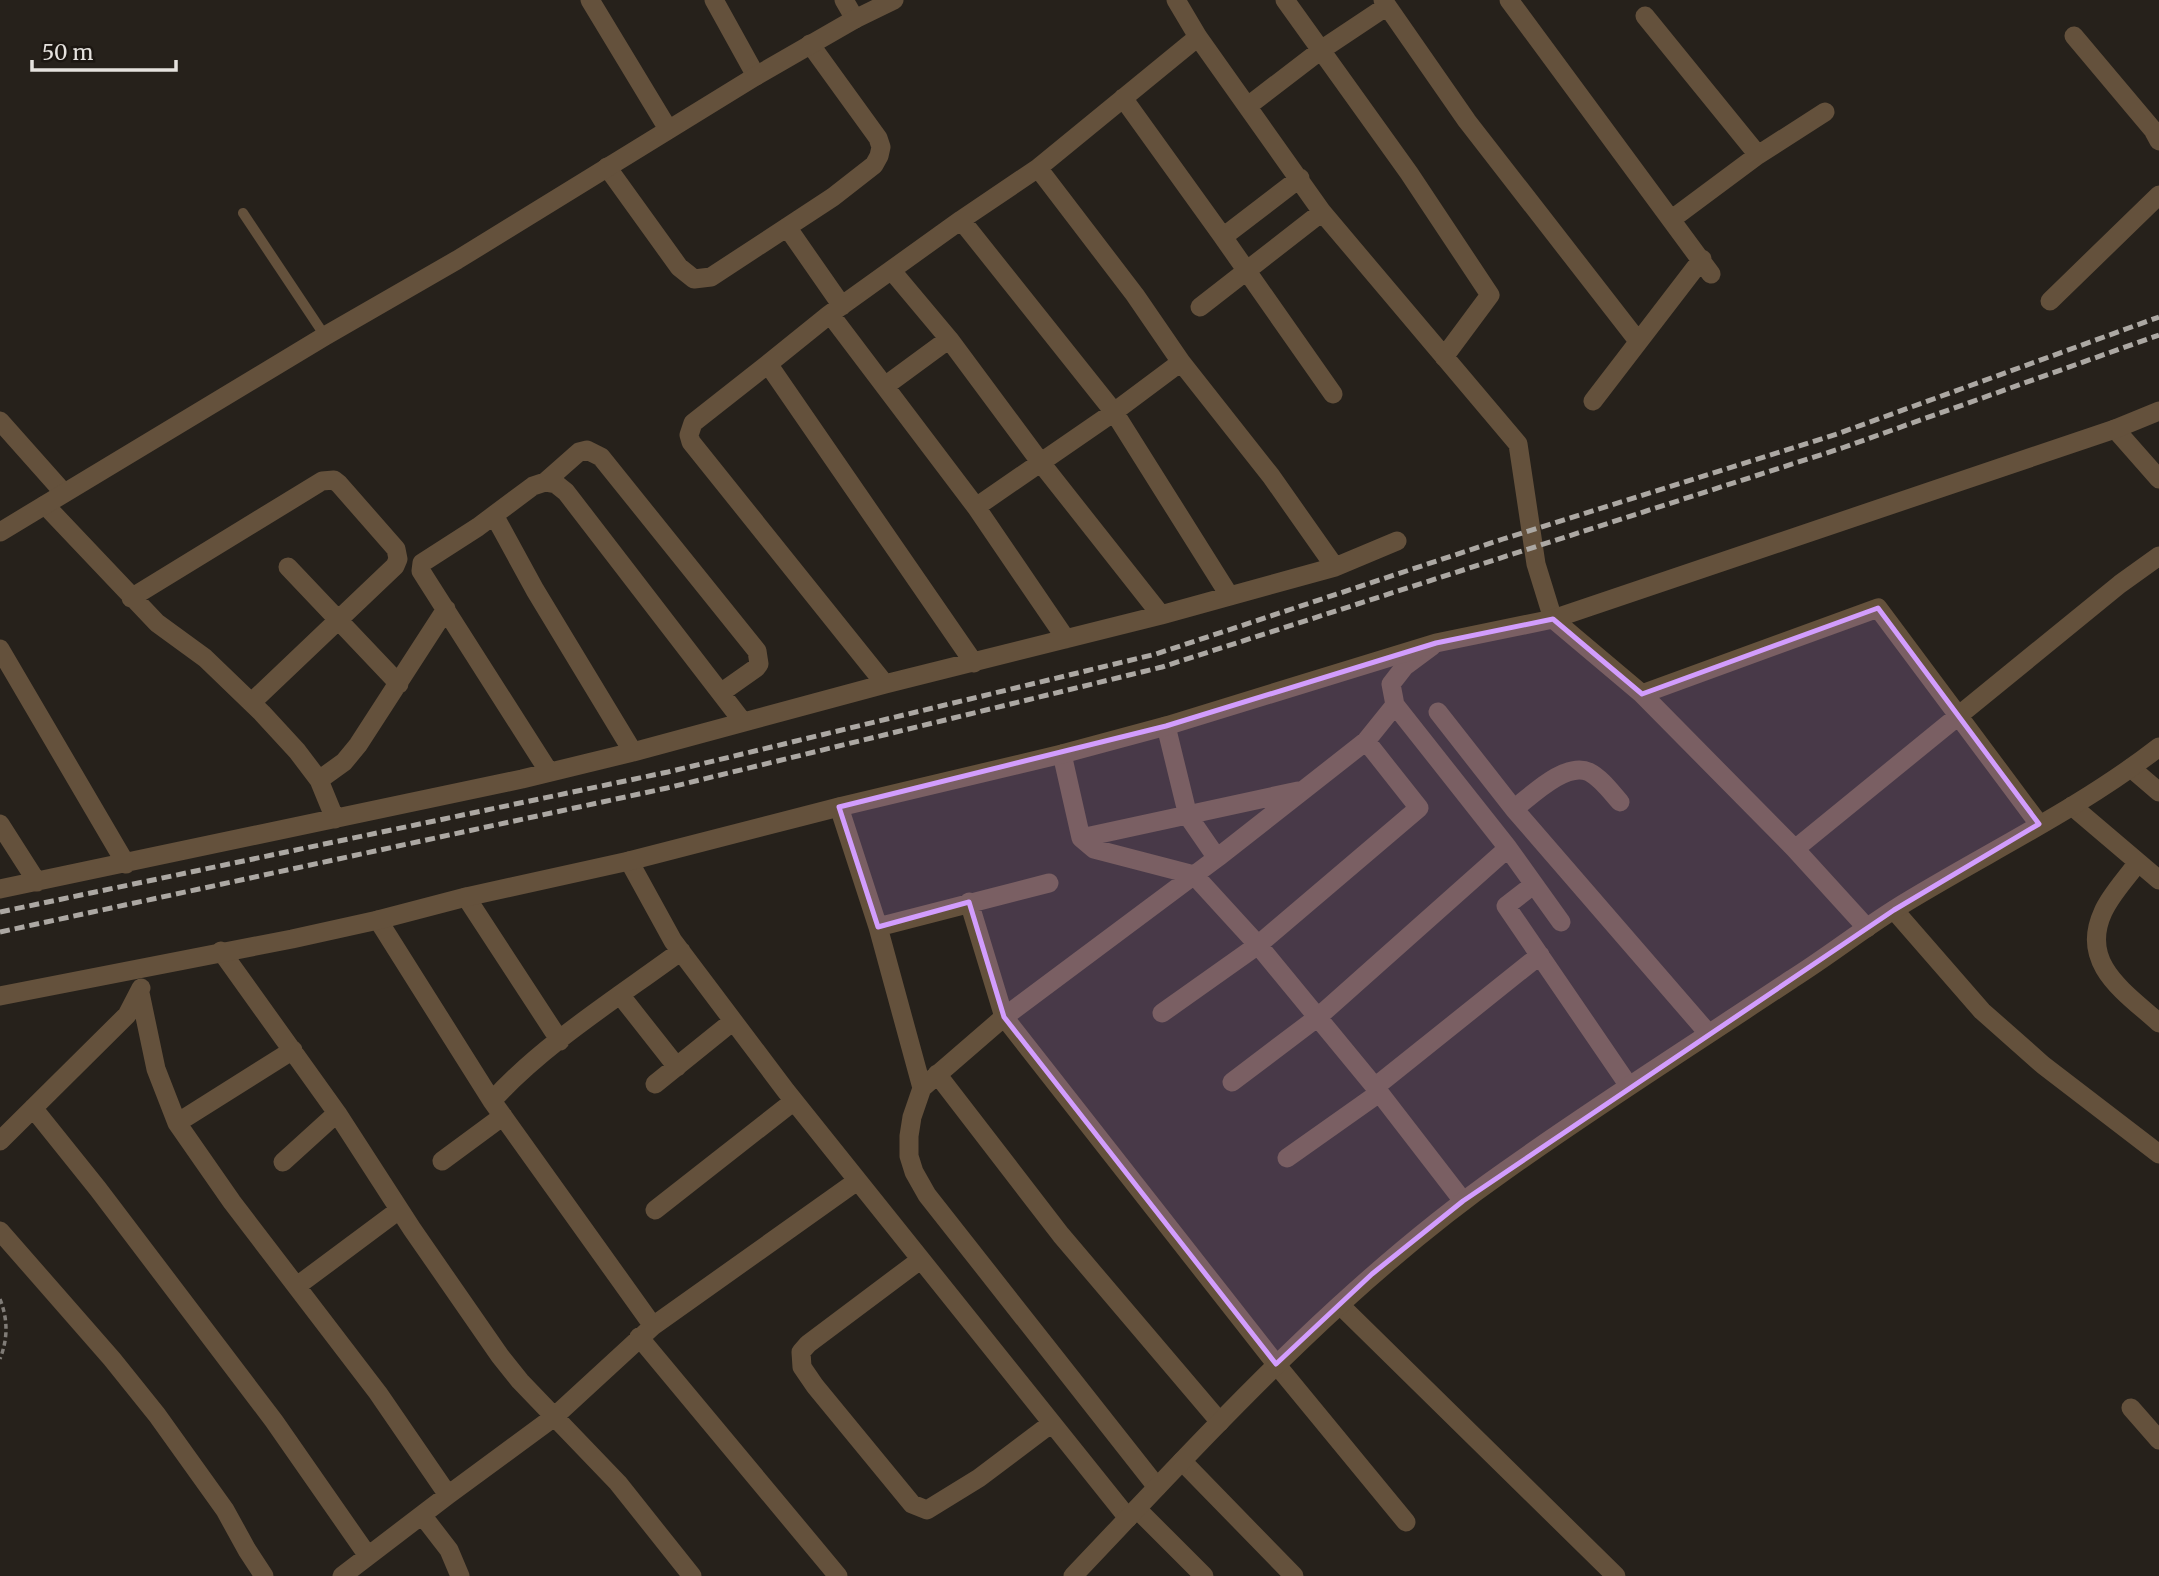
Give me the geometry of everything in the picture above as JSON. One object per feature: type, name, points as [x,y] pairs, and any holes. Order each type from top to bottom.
[{"type":"street","points":[[590,0],[668,130]]},
{"type":"street","points":[[714,0],[756,76]]},
{"type":"street","points":[[844,0],[855,19]]},
{"type":"street","points":[[0,532],[325,336],[457,260],[756,76],[855,19],[894,0]]},
{"type":"street","points":[[1177,0],[1198,37],[1322,212],[1518,444],[1536,564],[1553,619],[1642,694],[1795,849],[1867,928]]},
{"type":"street","points":[[1285,0],[1409,173],[1490,295],[1444,357]]},
{"type":"street","points":[[1509,0],[1706,267],[1638,341],[1593,401]]},
{"type":"street","points":[[1248,106],[1385,3],[1467,121],[1638,341]]},
{"type":"street","points":[[1645,16],[1758,155]]},
{"type":"street","points":[[2074,36],[2153,130],[2159,141]]},
{"type":"street","points":[[885,684],[691,442],[689,435],[693,423],[836,310],[1038,168],[1198,37]]},
{"type":"street","points":[[607,167],[679,267],[694,279],[711,277],[832,197],[874,165],[879,156],[881,148],[878,138],[810,44]]},
{"type":"street","points":[[1124,98],[1333,394]]},
{"type":"street","points":[[1672,219],[1758,155],[1825,112]]},
{"type":"street","points":[[1038,168],[1135,295],[1181,362],[1271,476],[1335,567]]},
{"type":"street","points":[[1223,237],[1300,178]]},
{"type":"street","points":[[2050,301],[2159,195]]},
{"type":"street","points":[[1200,307],[1322,212]]},
{"type":"street","points":[[961,220],[1114,412],[1229,595]]},
{"type":"street","points":[[787,227],[885,386],[976,507],[1066,639]]},
{"type":"street","points":[[892,271],[949,339],[1041,463],[1161,615]]},
{"type":"street","points":[[885,386],[949,339]]},
{"type":"street","points":[[976,507],[1114,412],[1181,362]]},
{"type":"street","points":[[768,364],[974,663]]},
{"type":"street","points":[[0,996],[378,920],[466,897],[629,861],[1166,726],[1436,643],[1553,619],[2115,429],[2159,411]]},
{"type":"street","points":[[0,421],[64,493]]},
{"type":"street","points":[[2115,429],[2159,479]]},
{"type":"street","points":[[548,772],[421,571],[422,563],[534,486],[545,482],[579,452],[587,450],[601,457],[757,651],[759,658],[756,668],[722,692]]},
{"type":"street","points":[[131,597],[328,479],[339,484],[396,549],[398,559],[395,566],[252,702]]},
{"type":"street","points":[[545,482],[556,484],[566,492],[743,722]]},
{"type":"street","points":[[45,505],[157,623],[205,658],[252,702],[297,751],[319,780],[335,819]]},
{"type":"street","points":[[494,515],[633,752]]},
{"type":"street","points":[[0,889],[335,819],[633,752],[1335,567],[1397,541]]},
{"type":"street","points":[[1795,849],[2120,584],[2159,556]]},
{"type":"street","points":[[288,567],[398,684]]},
{"type":"street","points":[[1642,694],[1878,608],[2039,824]]},
{"type":"street","points":[[319,780],[352,753],[446,609]]},
{"type":"street","points":[[1436,643],[1405,666],[1391,684],[1395,705],[1508,848],[1561,922]]},
{"type":"street","points":[[0,649],[126,864]]},
{"type":"street","points":[[1157,1488],[927,1195],[914,1172],[909,1156],[912,1117],[922,1088],[937,1074],[1004,1017],[1217,858],[1366,740],[1395,705]]},
{"type":"street","points":[[1438,712],[1514,809],[1708,1033]]},
{"type":"street","points":[[1166,726],[1188,816],[1217,858]]},
{"type":"street","points":[[1162,1013],[1258,945],[1419,808],[1366,740]]},
{"type":"street","points":[[1073,1576],[1276,1363],[1372,1274],[1463,1201],[1629,1086],[1894,910],[2072,806],[2159,747]]},
{"type":"street","points":[[1062,754],[1081,838],[1094,849],[1194,875],[1258,945],[1318,1017],[1463,1201]]},
{"type":"street","points":[[2131,768],[2159,792]]},
{"type":"street","points":[[1514,809],[1561,774],[1577,769],[1587,771],[1599,779],[1620,802]]},
{"type":"street","points":[[1081,838],[1303,790]]},
{"type":"street","points":[[2072,806],[2159,880]]},
{"type":"street","points":[[839,807],[878,927],[922,1088]]},
{"type":"street","points":[[0,824],[37,882]]},
{"type":"street","points":[[1232,1082],[1318,1017],[1508,848]]},
{"type":"street","points":[[629,861],[651,904],[681,951],[794,1101],[920,1260],[1052,1423],[1133,1513],[1204,1576]]},
{"type":"street","points":[[2138,862],[2103,911],[2096,935],[2098,958],[2110,979],[2159,1023]]},
{"type":"street","points":[[878,927],[1049,883]]},
{"type":"street","points":[[1533,885],[1506,906],[1629,1086]]},
{"type":"street","points":[[466,897],[560,1041]]},
{"type":"street","points":[[969,902],[1004,1017],[1276,1363],[1406,1522]]},
{"type":"street","points":[[1894,910],[1982,1011],[2043,1065],[2159,1154]]},
{"type":"street","points":[[378,920],[646,1332],[838,1576]]},
{"type":"street","points":[[221,951],[337,1113],[399,1210],[500,1356],[520,1381],[618,1483],[692,1576]]},
{"type":"street","points":[[442,1161],[498,1108],[507,1085],[560,1041],[681,951]]},
{"type":"street","points":[[1287,1158],[1377,1090],[1540,955]]},
{"type":"street","points":[[0,1142],[127,1015],[140,993],[148,967]]},
{"type":"street","points":[[140,993],[156,1069],[177,1123],[232,1202],[378,1393],[448,1494]]},
{"type":"street","points":[[621,996],[677,1067]]},
{"type":"street","points":[[656,1084],[733,1021]]},
{"type":"street","points":[[177,1123],[293,1050]]},
{"type":"street","points":[[937,1074],[1061,1235],[1220,1422]]},
{"type":"street","points":[[655,1210],[794,1101]]},
{"type":"street","points":[[33,1108],[274,1421],[368,1556]]},
{"type":"street","points":[[283,1161],[337,1113]]},
{"type":"street","points":[[348,1574],[448,1494],[554,1417],[646,1332],[857,1181]]},
{"type":"street","points":[[297,1286],[399,1210]]},
{"type":"street","points":[[0,1231],[112,1359],[157,1415],[225,1510],[264,1576]]},
{"type":"street","points":[[920,1260],[801,1352],[802,1367],[824,1397],[906,1498],[918,1508],[927,1510],[979,1478],[1052,1423]]},
{"type":"street","points":[[1340,1305],[1616,1576]]},
{"type":"street","points":[[2131,1408],[2159,1440]]},
{"type":"street","points":[[1182,1461],[1294,1576]]},
{"type":"street","points":[[422,1515],[449,1550],[460,1576]]},
{"type":"lane","points":[[243,213],[325,336]]},
{"type":"path","points":[[0,1299],[6,1314],[7,1335],[0,1359]]},
{"type":"highlighted area","points":[[1878,608],[2039,824],[1894,910],[1463,1201],[1372,1274],[1276,1364],[1004,1017],[969,902],[878,927],[839,807],[1166,726],[1436,643],[1553,619],[1642,694]]},
{"type":"railway","points":[[0,912],[668,772],[1156,654],[1503,539],[1837,434],[2159,317]]},
{"type":"railway","points":[[0,932],[667,788],[1162,667],[1842,448],[2159,335]]}]
